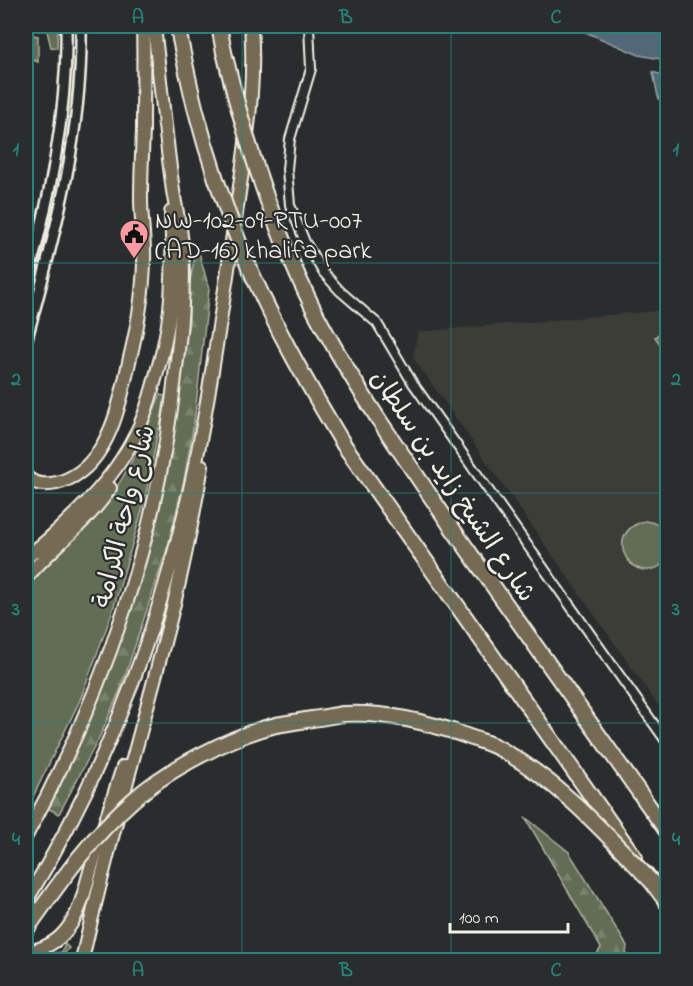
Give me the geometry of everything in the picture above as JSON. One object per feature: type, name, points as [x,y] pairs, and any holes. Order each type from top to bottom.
[{"type":"highway","points":[[26,476],[36,483],[47,485],[61,483],[74,477],[95,456],[107,437],[122,396],[135,339],[145,261],[141,200],[143,26]]},
{"type":"highway","points":[[26,578],[96,508],[115,479],[143,418],[166,339],[172,249],[172,187],[154,26]]},
{"type":"highway","name":"شارع الشيخ زايد بن سلطان","points":[[219,26],[237,106],[260,181],[293,264],[333,344],[379,420],[450,525],[668,832]]},
{"type":"highway","points":[[26,901],[74,815],[124,705],[148,638],[178,537],[205,411],[249,122],[252,78],[251,26]]},
{"type":"highway","points":[[179,32],[196,111],[217,181],[242,250],[272,317],[306,382],[351,455],[668,904]]},
{"type":"highway","name":"شارع واحة الكرامة","points":[[26,836],[42,807],[95,692],[119,625],[148,528],[172,403],[180,338],[182,247],[180,224],[172,187]]},
{"type":"highway","points":[[82,960],[167,633],[193,516],[206,443],[205,411]]},
{"type":"highway","points":[[26,557],[65,525],[97,492],[127,452]]},
{"type":"highway","points":[[26,549],[65,525]]},
{"type":"highway","points":[[26,930],[104,828],[133,800],[162,777],[215,748],[239,738],[276,726],[343,714],[376,715],[444,728],[501,749],[540,774],[584,812],[652,882]]},
{"type":"highway","points":[[26,952],[44,947],[57,939],[76,915],[126,757],[140,732]]},
{"type":"street","points":[[26,286],[44,216],[57,148],[64,91],[66,26]]},
{"type":"street","points":[[26,342],[58,219],[71,157],[80,83],[81,26]]},
{"type":"street","points":[[309,26],[311,69],[290,139],[287,169],[290,205],[305,242],[323,272],[340,291],[377,323],[412,382],[668,744]]},
{"type":"shaded area","points":[[667,310],[667,718],[413,357],[418,332]]},
{"type":"green space","points":[[50,26],[58,26],[57,48],[51,47],[47,31]]},
{"type":"green space","points":[[26,34],[38,36],[38,62],[26,57]]},
{"type":"green space","points":[[71,58],[76,59],[73,109],[67,109]]},
{"type":"green space","points":[[66,117],[72,118],[65,168],[59,167]]},
{"type":"green space","points":[[58,176],[63,177],[53,227],[47,226]]},
{"type":"green space","points":[[45,233],[50,235],[38,284],[32,283]]},
{"type":"green space","points":[[197,245],[209,289],[194,423],[184,480],[168,546],[121,688],[99,738],[59,814],[41,805],[96,695],[158,505],[189,321],[189,286]]},
{"type":"green space","points":[[30,290],[36,291],[26,328],[26,306]]},
{"type":"green space","points":[[667,327],[667,354],[655,337]]},
{"type":"green space","points":[[160,395],[165,396],[143,507],[112,613],[80,700],[30,803],[32,805],[26,816],[26,587],[106,503],[137,450]]},
{"type":"green space","points":[[645,521],[658,524],[667,532],[667,560],[655,569],[643,570],[634,566],[626,558],[623,548],[624,537],[631,528]]},
{"type":"green space","points":[[525,817],[569,852],[627,946],[625,960],[593,960],[601,948]]},
{"type":"green space","points":[[65,944],[69,948],[64,954],[70,960],[37,960],[49,953],[52,958],[55,953],[62,952]]},
{"type":"water","points":[[578,26],[667,26],[667,62],[639,55],[576,28]]},
{"type":"water","points":[[653,72],[667,77],[667,113],[658,97]]},
{"type":"place","name":"NW-102-09-RTU-007 (AD-16) khalifa park","points":[[134,260]]}]
